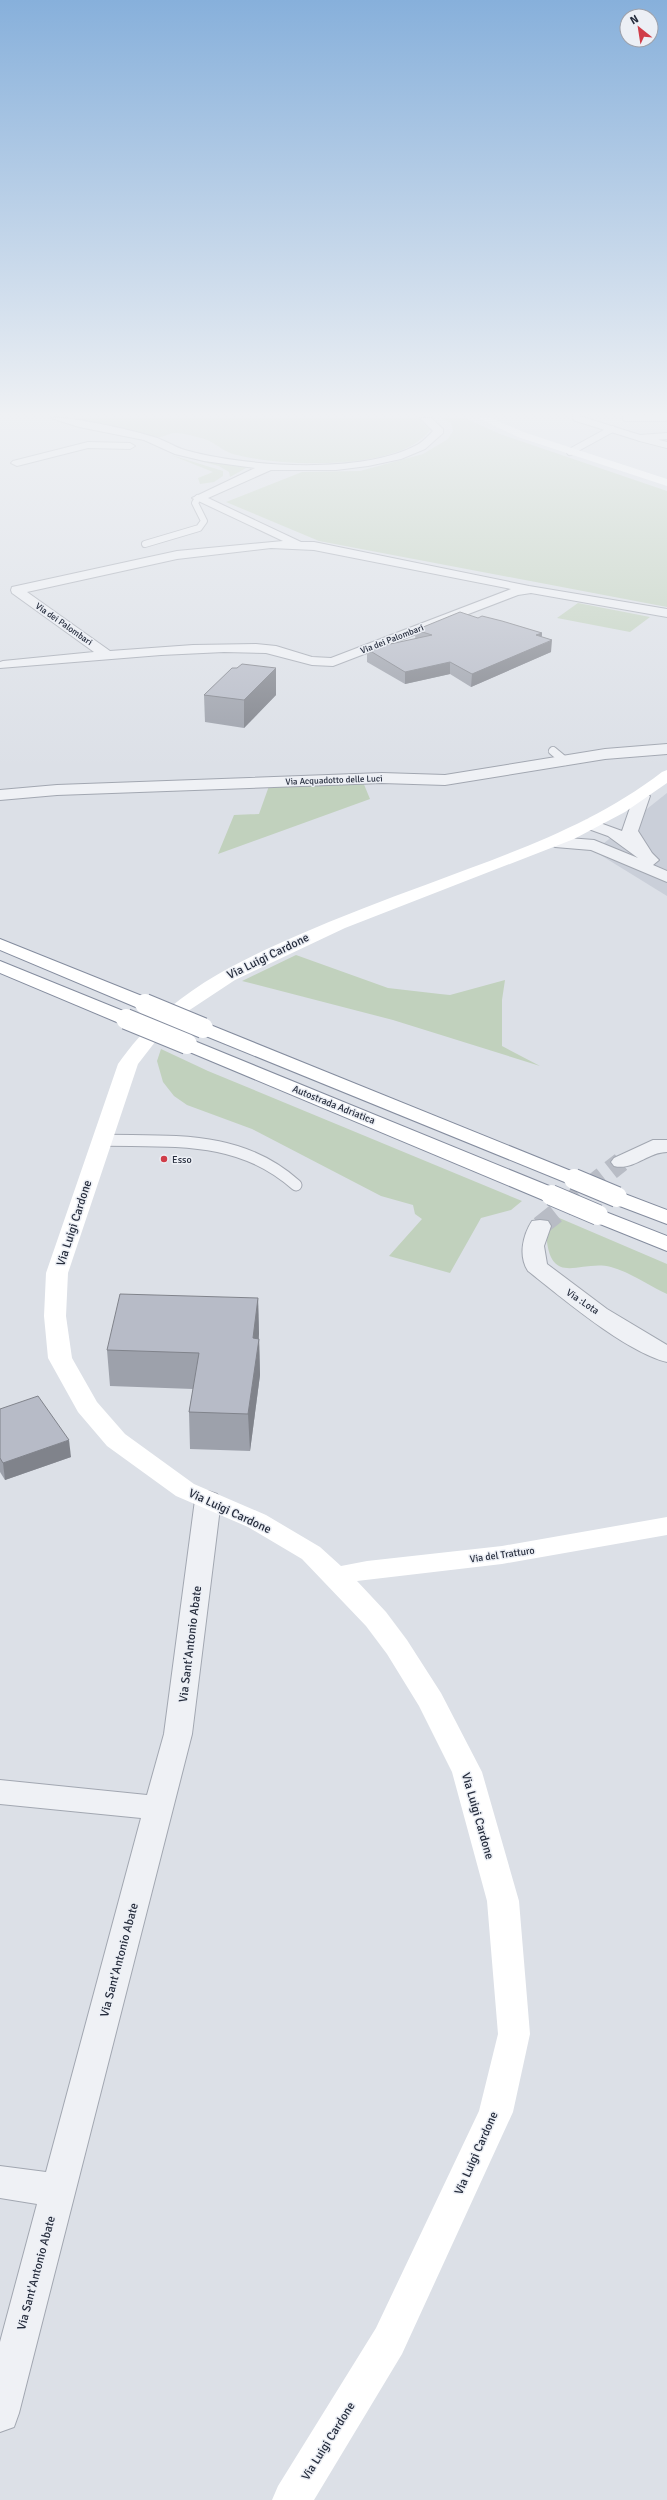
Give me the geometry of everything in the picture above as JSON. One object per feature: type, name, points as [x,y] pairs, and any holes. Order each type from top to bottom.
[{"type":"main road","name":"Via Luigi Cardone","points":[[292,2500],[389,2341],[496,2112],[514,2034],[503,1901],[467,1772],[431,1701],[397,1647],[376,1619],[336,1576],[311,1553],[257,1521],[185,1490],[159,1473],[116,1440],[87,1406],[60,1358],[55,1316],[58,1273],[101,1140],[128,1064],[141,1043],[185,1003],[209,986],[315,934],[389,904],[555,842],[642,796],[667,775]]},
{"type":"main road","points":[[0,944],[667,1218]]},
{"type":"main road","name":"Autostrada Adriatica","points":[[0,966],[667,1244]]},
{"type":"main road","name":"Via del Tratturo","points":[[336,1576],[366,1570],[502,1555],[667,1526]]},
{"type":"street","points":[[280,535],[303,545]]},
{"type":"street","name":"Via dei Palombari","points":[[107,655],[17,590],[206,550],[252,545],[303,545],[531,589],[667,613]]},
{"type":"street","name":"Via dei Palombari","points":[[3,665],[172,649],[258,648],[280,651],[310,662],[333,662],[515,592],[531,589]]},
{"type":"street","name":"Via Acquadotto delle Luci","points":[[0,795],[57,790],[382,778],[445,780],[605,754],[667,749]]},
{"type":"street","name":"Via Luigi Cardone","points":[[640,859],[630,831],[642,796]]},
{"type":"street","name":"Via Luigi Cardone","points":[[589,824],[606,843],[640,859],[667,877]]},
{"type":"street","name":"Via Luigi Cardone","points":[[555,842],[594,845],[640,859]]},
{"type":"street","points":[[622,1162],[652,1146],[667,1146]]},
{"type":"street","name":"Via :Lota","points":[[540,1226],[533,1246],[536,1266],[561,1286],[632,1335],[667,1355]]},
{"type":"street","name":"Via Sant'Antonio Abate","points":[[0,2413],[178,1734],[208,1500]]},
{"type":"street","points":[[0,1792],[159,1808]]},
{"type":"street","points":[[0,2182],[58,2190]]},
{"type":"lane","points":[[145,544],[177,535]]},
{"type":"lane","points":[[553,751],[565,761]]},
{"type":"lane","points":[[101,1140],[209,1144],[241,1151],[271,1164],[296,1185]]},
{"type":"shaded area","points":[[667,793],[667,896],[594,851]]},
{"type":"green space","points":[[304,535],[667,535],[667,607],[319,541]]},
{"type":"green space","points":[[578,603],[650,617],[630,632],[557,618]]},
{"type":"green space","points":[[363,782],[370,799],[218,854],[234,815],[259,814],[269,786]]},
{"type":"green space","points":[[296,955],[388,988],[450,995],[505,980],[502,1000],[502,1046],[540,1066],[393,1020],[242,981]]},
{"type":"green space","points":[[161,1049],[208,1071],[522,1201],[511,1210],[481,1218],[450,1273],[389,1256],[422,1219],[415,1214],[413,1205],[381,1196],[252,1129],[187,1105],[174,1096],[163,1082],[157,1061]]},
{"type":"green space","points":[[557,1217],[667,1264],[667,1294],[625,1272],[611,1267],[599,1266],[568,1268],[559,1266],[553,1260],[548,1249],[546,1231]]},
{"type":"building","points":[[460,612],[478,618],[482,616],[502,621],[542,633],[536,635],[552,640],[472,674],[450,662],[405,672],[367,649],[432,635],[416,630]]},
{"type":"building","points":[[242,664],[276,668],[244,700],[204,695],[232,668],[237,668]]},
{"type":"building","points":[[120,1294],[258,1298],[253,1338],[259,1339],[248,1414],[189,1412],[199,1353],[107,1350]]},
{"type":"building","points":[[38,1396],[69,1440],[3,1463],[0,1458],[0,1409]]},
{"type":"tunnel","points":[[540,1226],[621,1162]]},
{"type":"place","name":"Esso","points":[[164,1159]]}]
